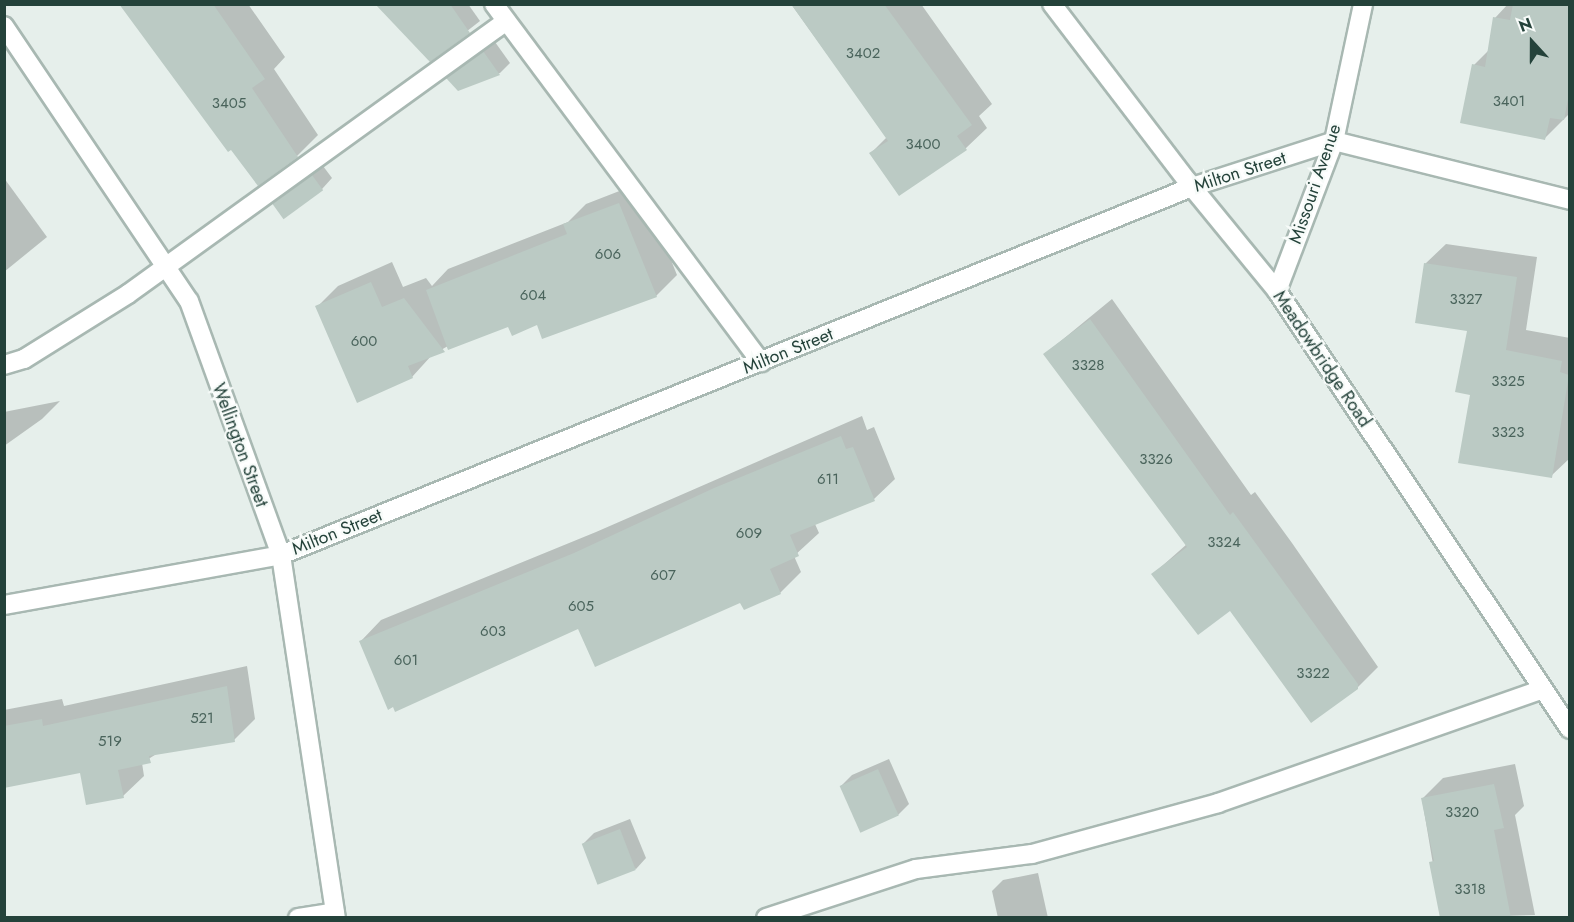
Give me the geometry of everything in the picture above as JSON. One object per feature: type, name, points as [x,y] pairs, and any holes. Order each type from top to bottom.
[{"type":"street","points":[[495,4],[760,362]]},
{"type":"street","name":"Meadowbridge Road","points":[[1052,4],[1192,187],[1277,291],[1569,729]]},
{"type":"street","name":"Missouri Avenue","points":[[1277,291],[1334,141],[1363,4]]},
{"type":"street","points":[[4,365],[24,359],[166,268],[506,21]]},
{"type":"street","name":"Wellington Street","points":[[4,26],[189,301],[280,555],[336,915]]},
{"type":"street","points":[[1334,141],[1569,200]]},
{"type":"street","name":"Milton Street","points":[[4,605],[280,555],[1192,187],[1334,141]]},
{"type":"street","points":[[766,918],[916,869],[1032,854],[1218,803],[1543,689]]},
{"type":"street","points":[[298,918],[336,915]]},
{"type":"building","points":[[119,4],[213,4],[265,79],[252,88],[298,157],[258,186],[231,150],[228,152]]},
{"type":"building","points":[[375,4],[450,4],[470,33],[430,62]]},
{"type":"building","points":[[791,4],[884,4],[972,125],[957,136],[967,150],[899,196],[869,153],[888,141]]},
{"type":"building","points":[[1513,4],[1569,4],[1569,94],[1564,120],[1550,118],[1545,140],[1460,123],[1472,64],[1485,67],[1493,17],[1510,20]]},
{"type":"building","points":[[483,51],[500,75],[458,91],[446,78]]},
{"type":"building","points":[[312,175],[323,190],[284,219],[272,204]]},
{"type":"building","points":[[619,203],[657,297],[542,339],[537,325],[512,336],[508,327],[448,350],[426,290],[567,234],[563,224]]},
{"type":"building","points":[[1424,263],[1517,277],[1506,350],[1562,361],[1560,372],[1569,375],[1552,478],[1458,463],[1470,395],[1455,392],[1467,331],[1415,323]]},
{"type":"building","points":[[371,282],[382,307],[404,298],[445,352],[408,366],[413,378],[357,403],[315,306]]},
{"type":"building","points":[[1090,319],[1230,515],[1233,512],[1358,684],[1358,689],[1311,723],[1230,611],[1198,635],[1151,574],[1187,547],[1043,354]]},
{"type":"building","points":[[841,436],[846,449],[853,447],[875,501],[790,535],[799,556],[770,569],[781,594],[744,610],[740,603],[595,667],[578,629],[395,712],[393,707],[388,710],[359,641],[574,553],[714,488]]},
{"type":"building","points":[[227,686],[235,742],[149,756],[151,763],[118,770],[124,798],[86,805],[80,773],[4,788],[4,726],[42,719],[43,726]]},
{"type":"building","points":[[878,769],[899,816],[860,833],[840,786]]},
{"type":"building","points":[[1494,784],[1504,828],[1494,830],[1511,918],[1440,918],[1429,862],[1434,861],[1421,798]]},
{"type":"building","points":[[620,829],[636,870],[597,885],[582,844]]}]
